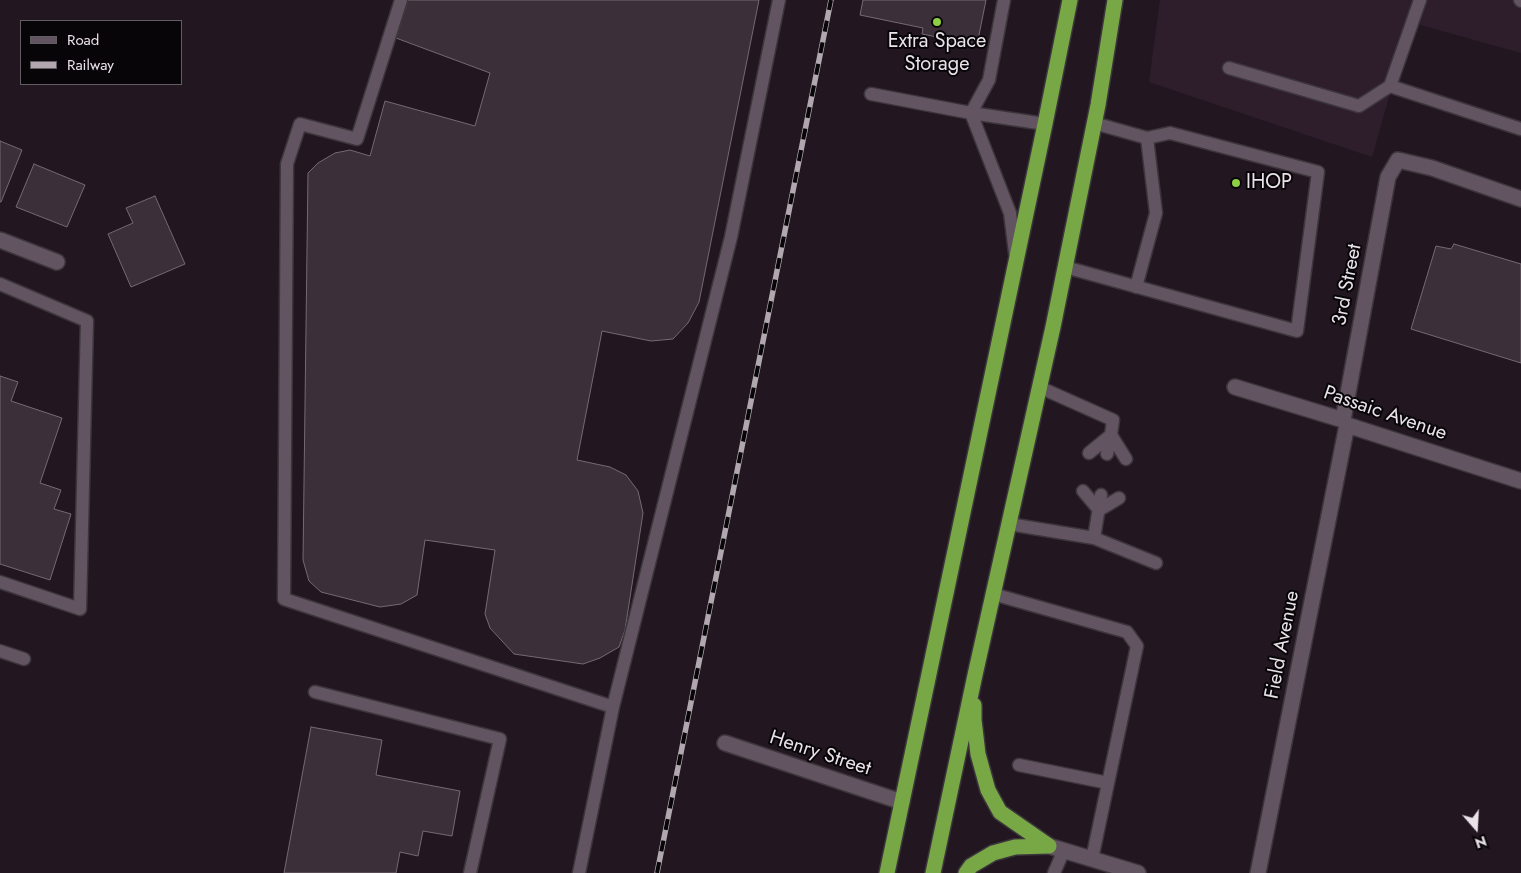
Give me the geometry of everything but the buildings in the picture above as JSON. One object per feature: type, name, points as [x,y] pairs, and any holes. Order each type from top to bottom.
[{"type":"highway","points":[[887,873],[1046,124],[1070,0]]},
{"type":"highway","points":[[933,873],[1065,267],[1116,0]]},
{"type":"highway","points":[[975,675],[974,720],[978,754],[988,790],[1000,812],[1049,846]]},
{"type":"highway","points":[[966,873],[971,866],[993,853],[1015,847],[1049,846]]},
{"type":"street","name":"3rd Street","points":[[1345,422],[1388,177],[1398,160],[1432,168],[1521,199]]},
{"type":"street","points":[[0,240],[57,262]]},
{"type":"street","name":"Passaic Avenue","points":[[1235,387],[1521,481]]},
{"type":"street","name":"Field Avenue","points":[[1258,873],[1345,422]]},
{"type":"street","name":"Henry Street","points":[[725,743],[902,802]]},
{"type":"street","points":[[1049,846],[1138,873]]},
{"type":"lane","points":[[401,0],[357,139],[300,124],[287,164],[284,600],[613,706]]},
{"type":"lane","points":[[579,873],[613,706],[731,237],[779,0]]},
{"type":"lane","points":[[1004,0],[989,80],[971,113],[1010,213],[1017,261]]},
{"type":"lane","points":[[1229,68],[1359,106],[1390,86],[1420,0]]},
{"type":"lane","points":[[1390,86],[1521,129]]},
{"type":"lane","points":[[871,94],[971,113],[1046,124]]},
{"type":"lane","points":[[1065,267],[1297,331],[1318,172],[1170,133],[1147,138],[1094,123]]},
{"type":"lane","points":[[1136,287],[1156,213],[1147,138]]},
{"type":"lane","points":[[0,284],[87,321],[80,609],[0,582]]},
{"type":"lane","points":[[1039,388],[1113,420],[1107,454]]},
{"type":"lane","points":[[1089,453],[1111,435]]},
{"type":"lane","points":[[1111,435],[1126,459]]},
{"type":"lane","points":[[1083,491],[1099,510]]},
{"type":"lane","points":[[1094,538],[1101,495]]},
{"type":"lane","points":[[1099,510],[1120,498]]},
{"type":"lane","points":[[1008,524],[1094,538],[1156,563]]},
{"type":"lane","points":[[993,594],[1127,632],[1137,646],[1092,859]]},
{"type":"lane","points":[[0,651],[24,659]]},
{"type":"lane","points":[[315,692],[500,740],[470,873]]},
{"type":"lane","points":[[1019,765],[1108,783]]},
{"type":"lane","points":[[1054,873],[1064,850]]},
{"type":"shaded area","points":[[1160,0],[1521,0],[1521,53],[1410,22],[1372,157],[1149,82]]},
{"type":"railway","points":[[657,873],[831,0]]},
{"type":"place","name":"Extra Space Storage","points":[[937,22]]},
{"type":"place","name":"IHOP","points":[[1236,183]]}]
